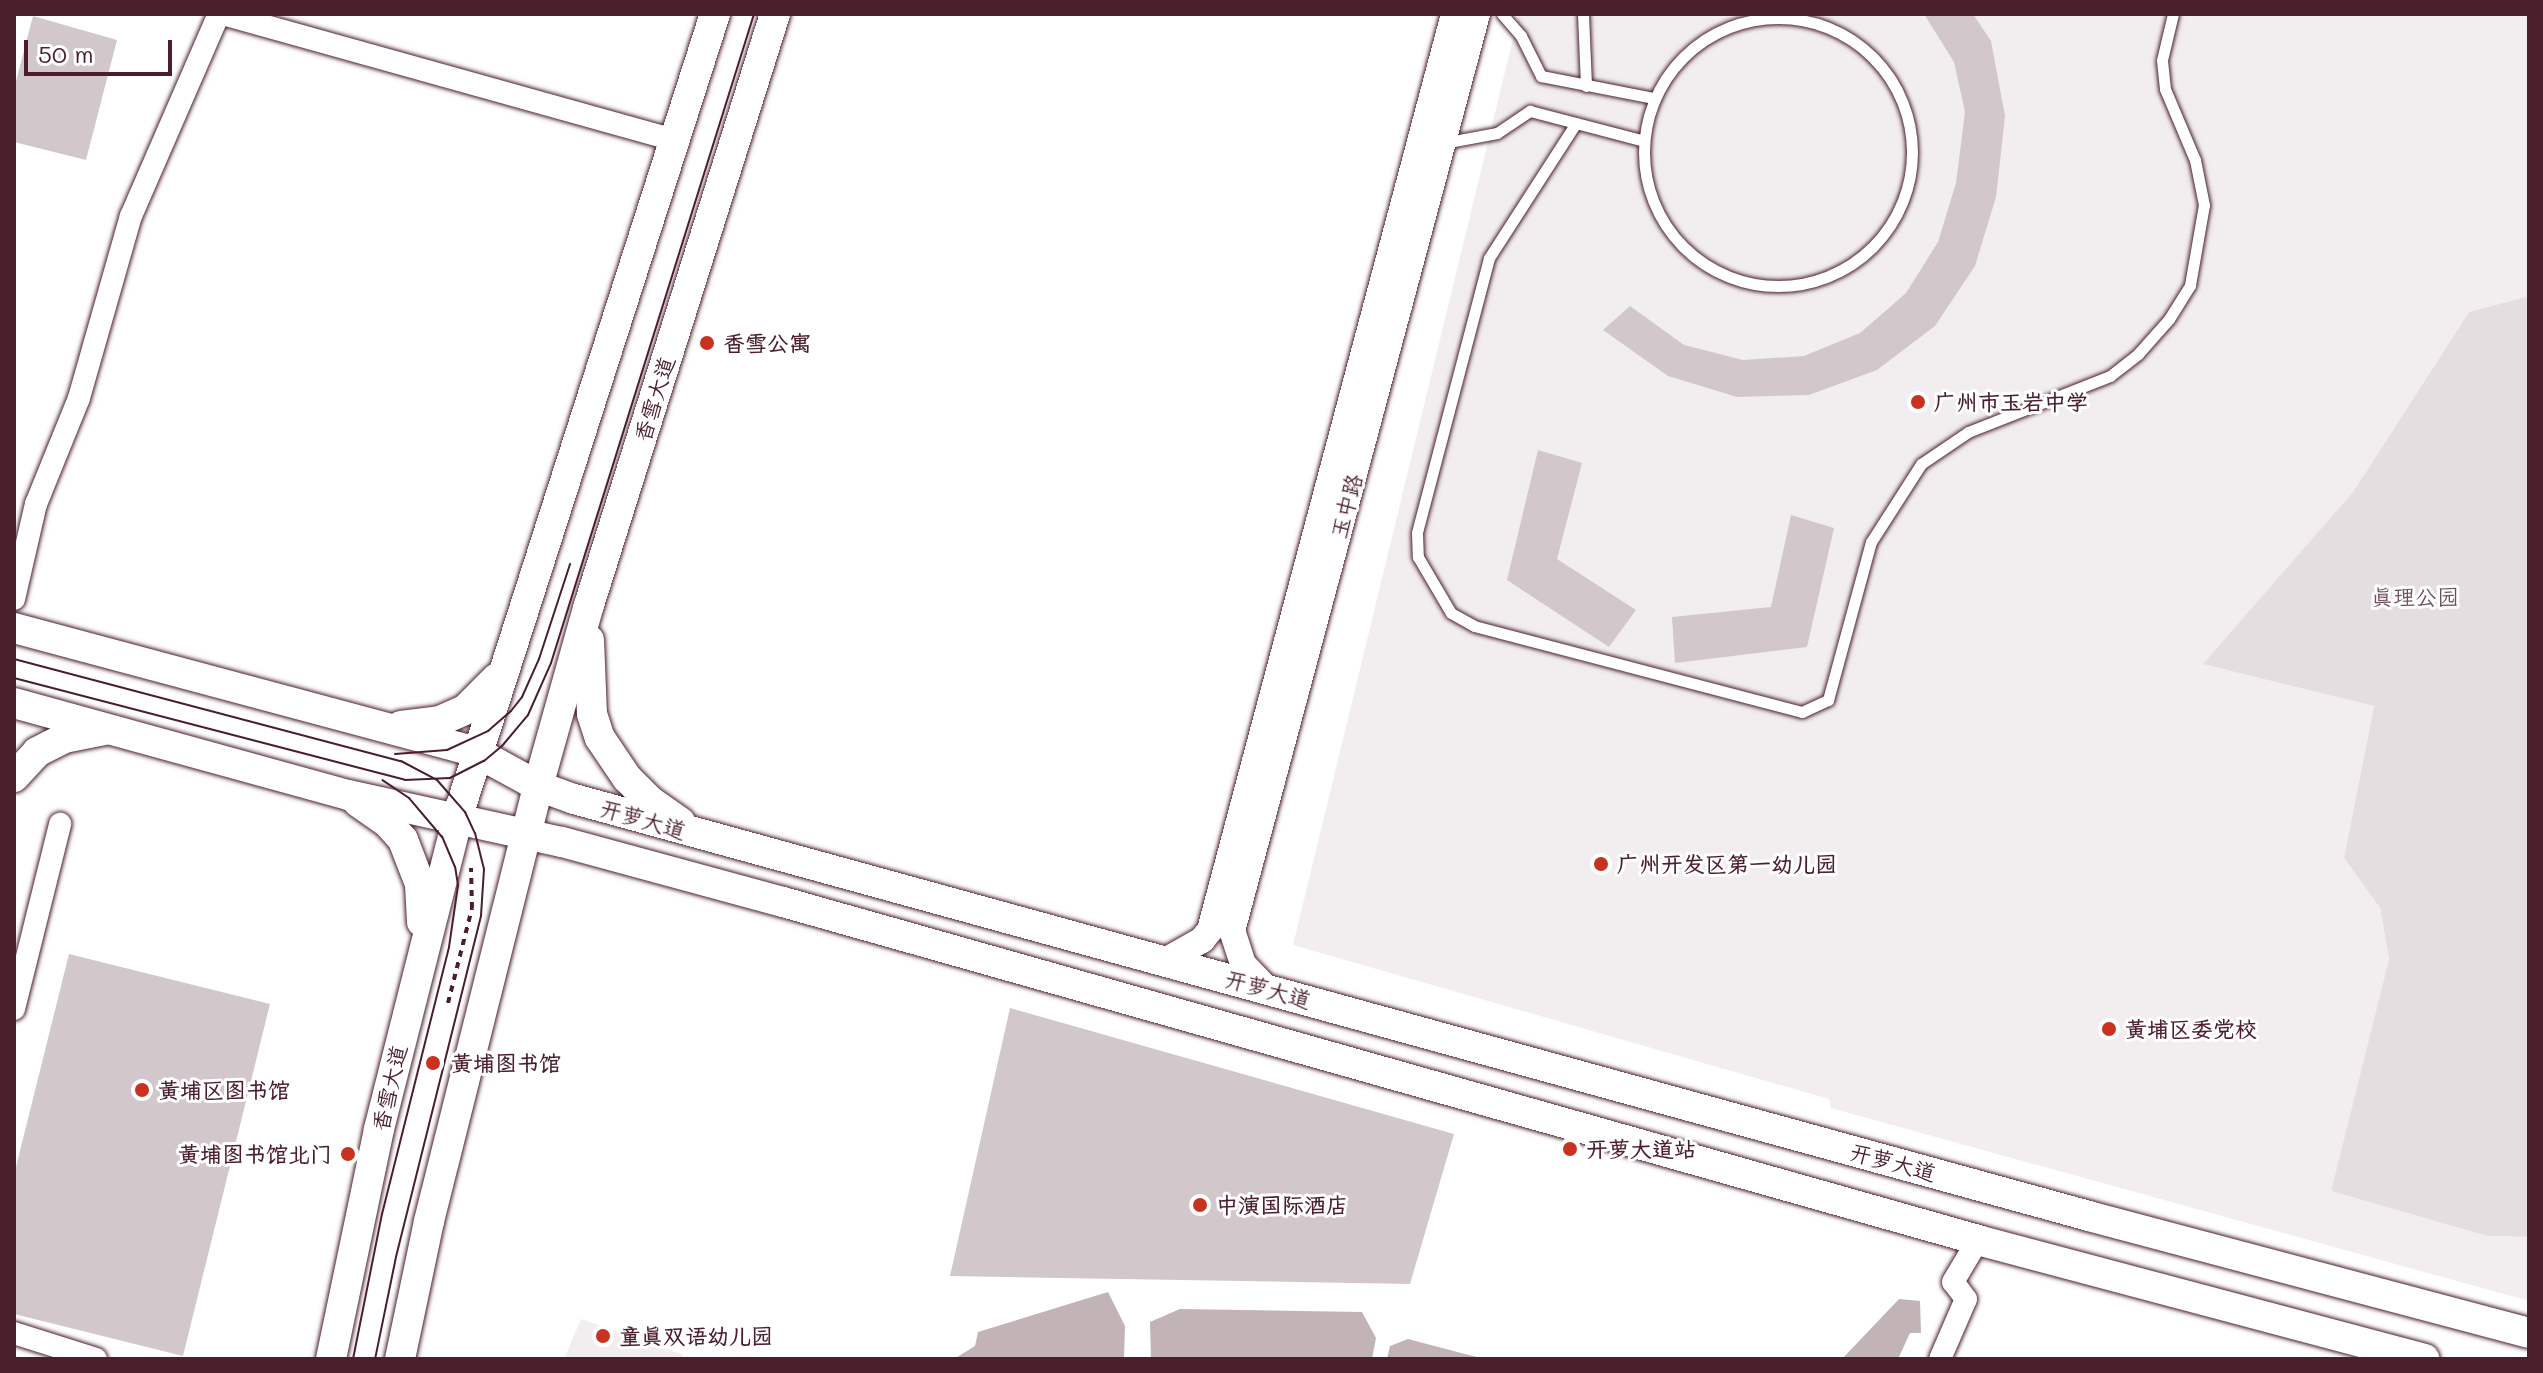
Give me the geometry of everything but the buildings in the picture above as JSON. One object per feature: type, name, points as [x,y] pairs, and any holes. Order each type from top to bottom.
[{"type":"main road","points":[[388,727],[440,721],[465,710],[487,691],[505,666],[715,14]]},
{"type":"main road","name":"香雪大道","points":[[525,834],[589,605],[775,14]]},
{"type":"main road","points":[[589,605],[589,679],[592,714],[600,738],[627,778],[650,801],[698,834]]},
{"type":"main road","name":"开萝大道","points":[[14,628],[476,752],[538,786],[698,834],[2104,1220],[2529,1333]]},
{"type":"main road","name":"香雪大道","points":[[331,1359],[379,1129],[421,956],[476,752],[505,666]]},
{"type":"main road","name":"开萝大道","points":[[14,703],[348,795],[525,834],[757,895],[1978,1240],[2424,1359]]},
{"type":"main road","points":[[14,777],[37,752],[64,738],[110,729]]},
{"type":"main road","points":[[348,795],[387,822],[403,840],[414,863],[422,907],[421,956]]},
{"type":"main road","points":[[400,1359],[429,1221],[525,834]]},
{"type":"main road","points":[[757,895],[736,883],[734,872],[742,865],[772,854]]},
{"type":"street","points":[[14,599],[36,504],[79,398],[131,216],[221,14],[675,140]]},
{"type":"street","name":"玉中路","points":[[1165,961],[1202,940],[1210,930],[1454,14]]},
{"type":"street","name":"玉中路","points":[[1266,988],[1243,964],[1232,931],[1477,14]]},
{"type":"street","points":[[14,1009],[60,824]]},
{"type":"street","points":[[1940,1359],[1966,1299],[1953,1282],[1978,1240]]},
{"type":"street","points":[[14,1333],[96,1359]]},
{"type":"lane","points":[[1502,14],[1521,36],[1541,76],[1653,98]]},
{"type":"lane","points":[[1583,14],[1586,86]]},
{"type":"lane","points":[[1576,123],[1489,258],[1417,533],[1418,557],[1451,613],[1474,626],[1802,712],[1828,700],[1871,542],[1921,464],[1968,432],[2110,376],[2138,354],[2159,331],[2190,285],[2204,205],[2195,160],[2165,89],[2162,60],[2173,14]]},
{"type":"lane","points":[[1772,18],[1808,21],[1841,33],[1870,55],[1893,82],[1907,116],[1912,151],[1907,187],[1893,220],[1861,256],[1842,270],[1808,283],[1772,287],[1737,280],[1716,270],[1678,241],[1658,211],[1646,177],[1644,141],[1653,98],[1677,64],[1704,40],[1737,24],[1772,18]]},
{"type":"lane","points":[[1443,143],[1497,133],[1530,111],[1644,141]]},
{"type":"path","points":[[448,1003],[472,908],[471,866]]},
{"type":"shaded area","name":"广州市玉岩中学","points":[[1519,14],[2529,14],[2529,296],[2469,312],[2353,492],[2204,664],[2374,706],[2344,858],[2380,908],[2389,959],[2331,1191],[2487,1236],[2529,1237],[2529,1301],[1831,1108],[1829,1099],[1293,945]]},
{"type":"shaded area","points":[[1108,1292],[1125,1326],[1124,1359],[954,1359],[975,1346],[978,1332]]},
{"type":"shaded area","points":[[1899,1299],[1920,1301],[1921,1333],[1910,1333],[1898,1359],[1842,1359]]},
{"type":"shaded area","points":[[1180,1309],[1362,1312],[1376,1338],[1372,1359],[1151,1359],[1150,1322]]},
{"type":"shaded area","name":"童真双语幼儿园","points":[[581,1319],[682,1354],[684,1359],[564,1359]]},
{"type":"shaded area","points":[[1408,1339],[1484,1359],[1387,1359],[1390,1346]]},
{"type":"green space","name":"真理公园","points":[[2529,296],[2529,1237],[2487,1236],[2331,1191],[2389,959],[2380,908],[2344,858],[2374,706],[2203,664],[2353,492],[2469,312]]},
{"type":"tram line","points":[[14,678],[405,780],[450,778],[484,761],[502,746],[528,715],[551,663],[754,14]]},
{"type":"tram line","points":[[395,754],[447,750],[488,731],[511,711],[522,697],[539,659],[570,564]]},
{"type":"tram line","points":[[14,659],[401,761],[437,780],[465,812],[475,833],[484,869],[481,916],[396,1257],[375,1359]]},
{"type":"tram line","points":[[353,1359],[382,1214],[449,947],[458,885],[455,867],[442,837],[409,798],[382,780]]},
{"type":"place","name":"香雪公寓","points":[[707,343]]},
{"type":"place","name":"广州市玉岩中学","points":[[1918,402]]},
{"type":"place","name":"广州开发区第一幼儿园","points":[[1601,864]]},
{"type":"place","name":"黄埔区委党校","points":[[2109,1029]]},
{"type":"place","name":"黄埔图书馆","points":[[433,1063]]},
{"type":"place","name":"黄埔区图书馆","points":[[142,1090]]},
{"type":"place","name":"开萝大道站","points":[[1570,1149]]},
{"type":"place","name":"黄埔图书馆北门","points":[[348,1154]]},
{"type":"place","name":"中演国际酒店","points":[[1200,1205]]},
{"type":"place","name":"童真双语幼儿园","points":[[603,1336]]}]
